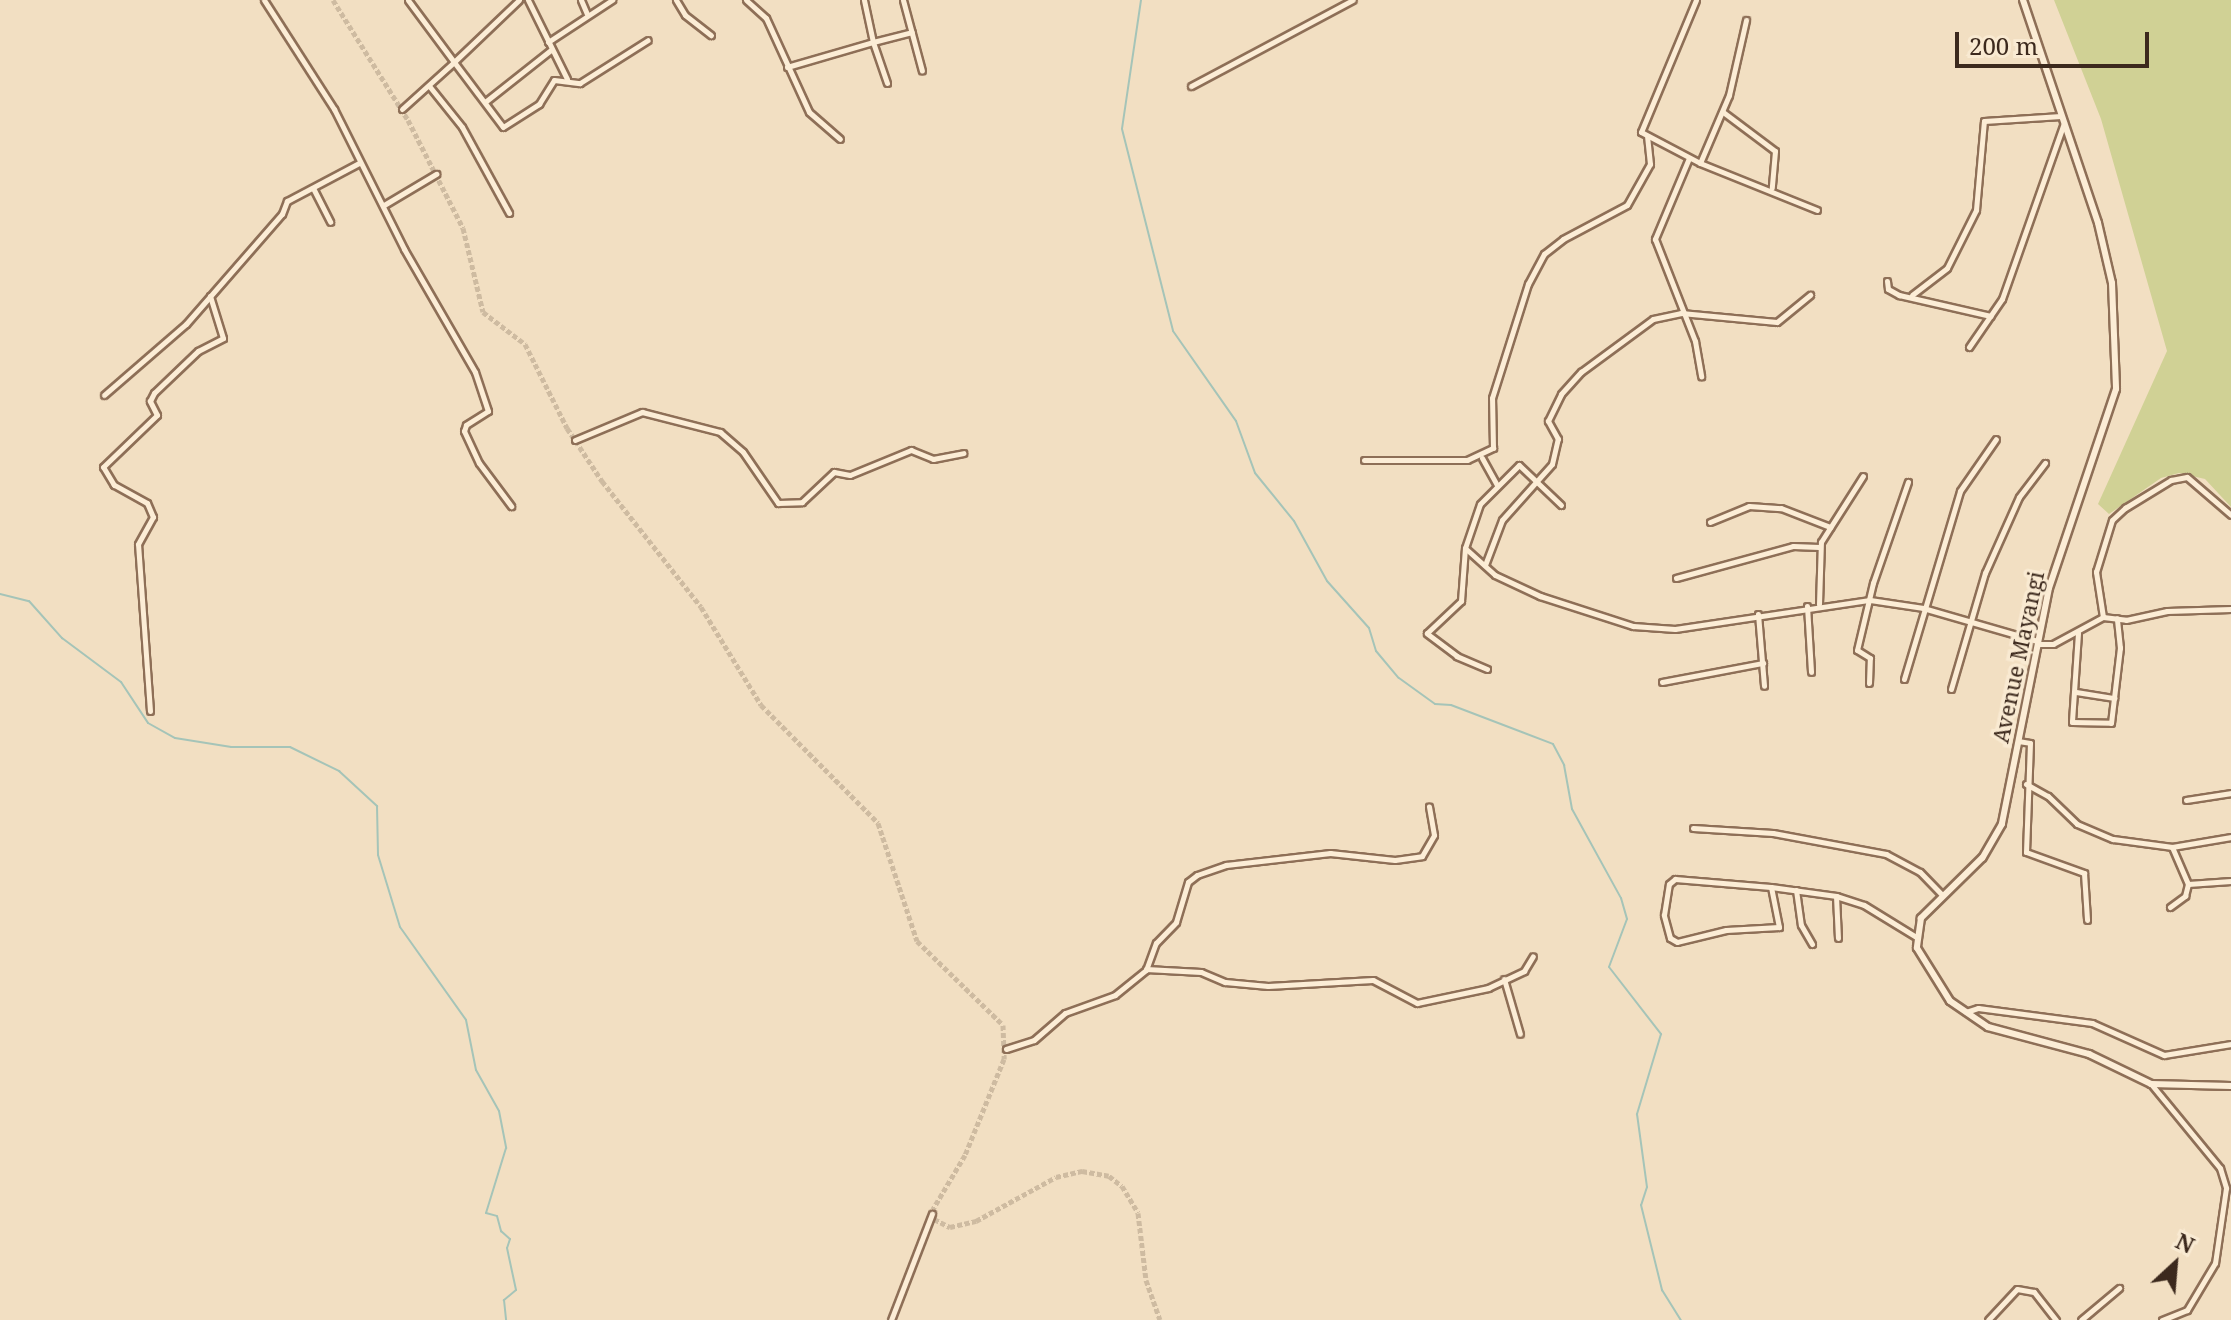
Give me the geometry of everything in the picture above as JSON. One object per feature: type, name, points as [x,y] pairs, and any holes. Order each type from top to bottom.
[{"type":"street","points":[[264,0],[329,100],[359,163],[475,372],[488,411],[466,425],[464,431],[479,463],[511,506]]},
{"type":"street","points":[[408,0],[507,127],[539,104],[554,80],[568,79],[580,83],[648,40]]},
{"type":"street","points":[[402,109],[430,87],[519,0]]},
{"type":"street","points":[[528,0],[568,79]]},
{"type":"street","points":[[581,0],[587,14]]},
{"type":"street","points":[[548,42],[612,0]]},
{"type":"street","points":[[676,0],[685,15],[711,35]]},
{"type":"street","points":[[746,0],[766,18],[809,112],[840,139]]},
{"type":"street","points":[[864,0],[873,42],[887,83]]},
{"type":"street","points":[[903,0],[922,71]]},
{"type":"street","points":[[1191,86],[1353,0]]},
{"type":"street","points":[[1696,0],[1641,130],[1647,137],[1689,158],[1772,188],[1817,210]]},
{"type":"street","name":"Avenue Mayangi","points":[[1916,937],[1921,918],[1997,837],[2057,560],[2117,378],[2112,283],[2023,0]]},
{"type":"street","points":[[1700,163],[1723,112],[1746,20]]},
{"type":"street","points":[[787,67],[912,32]]},
{"type":"street","points":[[485,102],[552,49]]},
{"type":"street","points":[[430,87],[462,127],[509,213]]},
{"type":"street","points":[[1723,112],[1775,151],[1772,188]]},
{"type":"street","points":[[1912,295],[1947,268],[1976,210],[1984,121],[2062,119],[2002,299],[1969,347]]},
{"type":"street","points":[[1364,460],[1482,458],[1495,444],[1492,398],[1528,284],[1544,254],[1563,239],[1627,205],[1650,164],[1647,137]]},
{"type":"street","points":[[1689,158],[1655,232],[1681,313],[1695,341],[1701,376]]},
{"type":"street","points":[[104,395],[175,334],[282,214],[287,201],[359,163]]},
{"type":"street","points":[[384,205],[436,174]]},
{"type":"street","points":[[313,188],[330,222]]},
{"type":"street","points":[[1887,281],[1888,290],[1991,316]]},
{"type":"street","points":[[1485,565],[1502,520],[1539,482],[1556,454],[1558,439],[1548,421],[1567,386],[1653,319],[1681,313],[1777,322],[1810,295]]},
{"type":"street","points":[[150,711],[138,544],[153,517],[147,503],[114,485],[103,467],[157,415],[150,401],[154,393],[198,351],[223,336],[210,296]]},
{"type":"street","points":[[575,440],[642,412],[720,432],[743,452],[778,503],[802,502],[834,472],[850,475],[909,450],[933,459],[963,453]]},
{"type":"street","points":[[1904,679],[1961,487],[1996,439]]},
{"type":"street","points":[[1482,458],[1497,485]]},
{"type":"street","points":[[1951,689],[2003,532],[2022,492],[2045,463]]},
{"type":"street","points":[[1487,669],[1457,656],[1427,633],[1461,601],[1465,548],[1480,504],[1517,465],[1561,505]]},
{"type":"street","points":[[1819,604],[1819,547],[1863,476]]},
{"type":"street","points":[[2103,617],[2096,572],[2112,520],[2125,508],[2171,480],[2187,477],[2231,515]]},
{"type":"street","points":[[1869,683],[1870,658],[1857,650],[1908,482]]},
{"type":"street","points":[[1710,522],[1749,506],[1781,508],[1831,527]]},
{"type":"street","points":[[1676,578],[1793,546],[1819,547]]},
{"type":"street","points":[[1465,548],[1485,565],[1540,596],[1633,626],[1675,629],[1819,604],[1870,600],[1923,608],[2049,645],[2078,633],[2103,617],[2231,609]]},
{"type":"street","points":[[1807,606],[1811,672]]},
{"type":"street","points":[[1758,614],[1764,686]]},
{"type":"street","points":[[2078,633],[2072,722],[2111,723],[2115,698],[2117,618]]},
{"type":"street","points":[[1662,682],[1763,663]]},
{"type":"street","points":[[2076,692],[2115,698]]},
{"type":"street","points":[[2018,741],[2030,743],[2026,784],[2026,852],[2084,873],[2087,920]]},
{"type":"street","points":[[2026,784],[2084,828],[2123,841],[2172,847],[2231,837]]},
{"type":"street","points":[[2186,800],[2231,793]]},
{"type":"street","points":[[1006,1049],[1034,1040],[1065,1013],[1115,995],[1146,969],[1156,943],[1176,922],[1188,882],[1198,874],[1226,865],[1330,853],[1395,860],[1422,856],[1434,835],[1429,806]]},
{"type":"street","points":[[1693,828],[1773,833],[1886,854],[1920,872],[1942,895]]},
{"type":"street","points":[[2170,907],[2185,896],[2188,884],[2172,847]]},
{"type":"street","points":[[1771,887],[1779,927],[1726,930],[1677,942],[1670,938],[1664,915],[1671,881],[1771,887],[1836,896],[1864,905],[1916,937],[1937,984],[1965,1013],[1999,1032],[2089,1054],[2151,1084],[2231,1086]]},
{"type":"street","points":[[2188,884],[2231,881]]},
{"type":"street","points":[[1796,890],[1801,925],[1812,944]]},
{"type":"street","points":[[1836,896],[1838,938]]},
{"type":"street","points":[[1146,969],[1201,972],[1225,982],[1268,986],[1375,980],[1417,1003],[1462,997],[1524,971],[1533,956]]},
{"type":"street","points":[[1504,979],[1520,1034]]},
{"type":"street","points":[[1965,1013],[1978,1008],[2092,1023],[2164,1055],[2231,1044]]},
{"type":"street","points":[[2151,1084],[2226,1180],[2219,1253],[2181,1317],[2162,1320]]},
{"type":"street","points":[[891,1320],[932,1214]]},
{"type":"street","points":[[2081,1320],[2119,1288]]},
{"type":"street","points":[[1988,1320],[2017,1289],[2034,1292],[2056,1320]]},
{"type":"green space","points":[[2054,0],[2231,0],[2231,507],[2205,479],[2179,473],[2161,478],[2109,514],[2098,504],[2167,351],[2101,119]]},
{"type":"waterway","points":[[1141,0],[1122,129],[1173,331],[1236,421],[1255,473],[1294,521],[1327,581],[1369,628],[1376,651],[1399,678],[1435,704],[1451,705],[1553,744],[1564,765],[1572,809],[1621,898],[1627,919],[1609,967],[1661,1034],[1637,1114],[1647,1187],[1641,1205],[1662,1290],[1681,1320]]},
{"type":"waterway","points":[[0,594],[29,601],[62,638],[121,682],[148,723],[175,738],[231,747],[290,747],[339,771],[377,806],[378,855],[400,927],[466,1020],[476,1070],[499,1111],[506,1148],[486,1213],[497,1216],[501,1231],[510,1239],[507,1248],[516,1290],[504,1300],[506,1320]]},
{"type":"tunnel","points":[[333,0],[408,120],[463,228],[483,312],[525,344],[567,428],[602,481],[701,607],[761,705],[878,823],[917,941],[1003,1025],[1004,1059],[965,1155],[933,1209],[934,1219],[950,1227],[976,1221],[1056,1177],[1082,1171],[1109,1176],[1122,1186],[1138,1213],[1146,1280],[1160,1320]]}]
